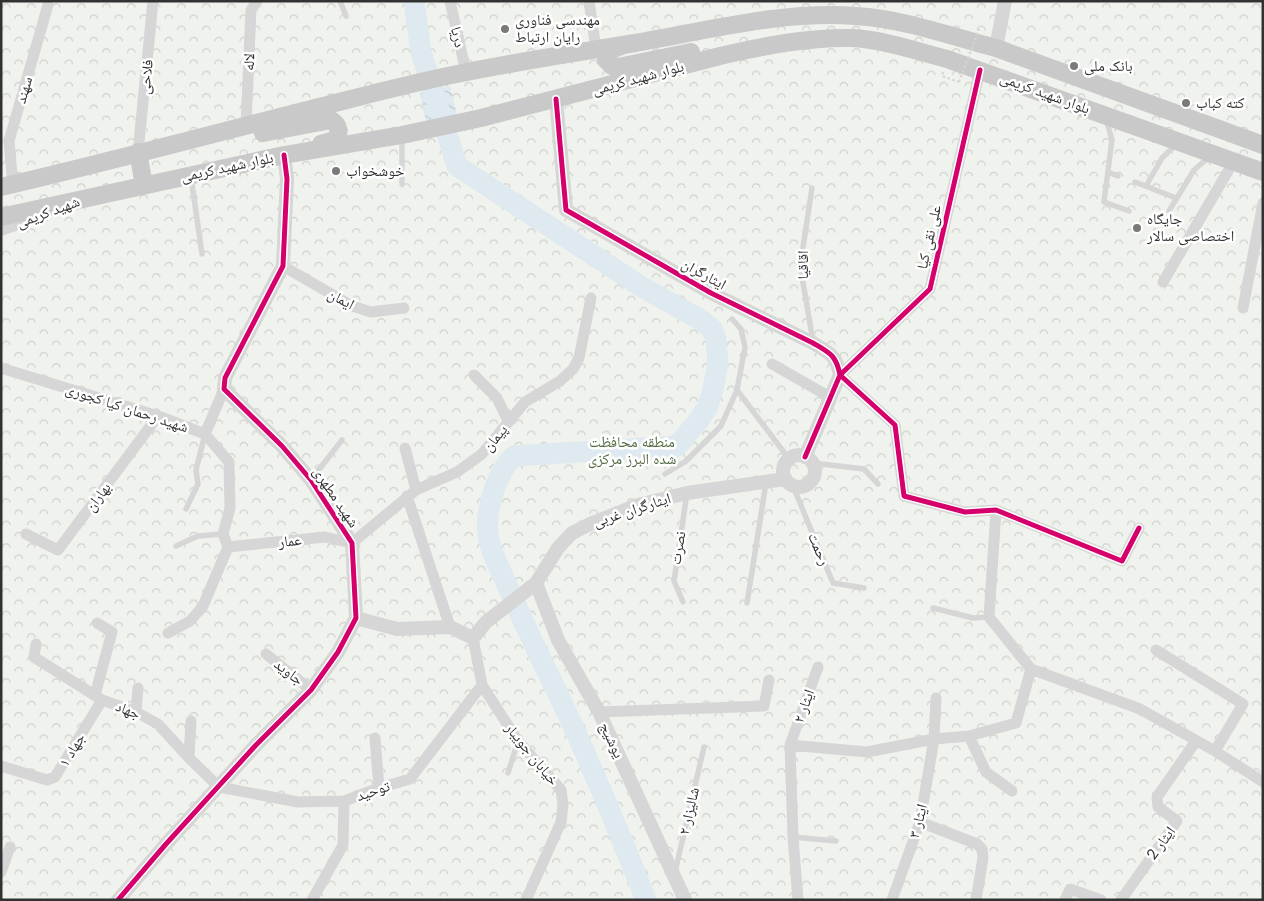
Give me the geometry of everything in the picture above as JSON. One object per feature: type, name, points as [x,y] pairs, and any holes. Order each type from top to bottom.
[{"type":"main road","name":"بلوار شهید کریمی","points":[[246,125],[466,72],[757,22],[812,16],[856,16],[902,23],[996,48],[1263,145]]},
{"type":"main road","name":"بلوار شهید کریمی","points":[[1,217],[284,155],[420,132],[759,47],[812,40],[854,38],[896,46],[980,70],[1263,172]]},
{"type":"main road","points":[[629,44],[608,51],[606,60],[608,64],[618,67],[694,52],[720,56]]},
{"type":"main road","points":[[205,137],[223,141],[325,120],[331,120],[336,123],[339,135],[335,140],[284,155]]},
{"type":"main road","points":[[5,180],[87,167],[246,125]]},
{"type":"main road","points":[[138,152],[144,185]]},
{"type":"street","name":"فلاحی","points":[[138,152],[153,1]]},
{"type":"street","name":"لاله","points":[[246,125],[251,10],[257,1]]},
{"type":"street","name":"دریا","points":[[450,1],[466,72]]},
{"type":"street","points":[[589,1],[596,49]]},
{"type":"street","points":[[996,48],[1004,1]]},
{"type":"street","name":"سهند","points":[[5,180],[9,141],[48,6]]},
{"type":"street","name":"علی نقی کیا","points":[[840,375],[930,289],[980,70]]},
{"type":"street","name":"ایثارگران","points":[[556,99],[566,210],[711,293],[828,352],[837,362],[840,375]]},
{"type":"street","points":[[224,389],[225,378],[283,266],[287,179],[284,155]]},
{"type":"street","points":[[1163,282],[1234,161]]},
{"type":"street","name":"شهید کریمی","points":[[1,229],[95,196]]},
{"type":"street","points":[[1243,308],[1263,203]]},
{"type":"street","name":"ایمان","points":[[283,266],[352,306],[371,312],[404,308]]},
{"type":"street","name":"پیمان","points":[[352,543],[407,496],[416,490],[457,472],[482,454],[524,402],[560,381],[573,369],[579,358],[591,298]]},
{"type":"street","points":[[772,364],[830,397]]},
{"type":"street","name":"شهید رحمان کیا کجوری","points":[[1,368],[158,416],[205,434],[224,389]]},
{"type":"street","points":[[474,375],[497,398],[508,421]]},
{"type":"street","points":[[809,460],[794,456],[789,459],[784,469],[789,483],[800,487],[811,482],[815,473],[809,460],[830,397],[840,375],[894,426],[904,496],[965,512],[996,510],[1122,561],[1139,528]]},
{"type":"street","name":"شهید مطهری","points":[[224,389],[282,446],[311,480],[352,543],[356,618]]},
{"type":"street","name":"بهاران","points":[[26,534],[58,550],[158,416]]},
{"type":"street","points":[[168,633],[190,621],[203,606],[228,547],[223,534],[230,508],[229,462],[205,434]]},
{"type":"street","points":[[405,448],[416,490]]},
{"type":"street","name":"ایثارگران غربی","points":[[534,585],[558,548],[572,533],[590,524],[638,505],[687,493],[766,483],[789,483]]},
{"type":"street","points":[[407,496],[450,627]]},
{"type":"street","points":[[996,510],[989,617],[1031,669],[1140,709],[1215,751],[1263,782]]},
{"type":"street","name":"عمار","points":[[228,547],[325,537],[352,543]]},
{"type":"street","points":[[118,900],[256,745],[311,690],[338,652],[356,618],[397,629],[450,627],[473,638],[486,622],[534,585]]},
{"type":"street","name":"یوشیج","points":[[534,585],[558,640],[599,712],[675,874],[685,900]]},
{"type":"street","name":"جهاد ۱","points":[[1,766],[47,780],[56,776],[98,698],[112,632],[97,623]]},
{"type":"street","name":"خیابان جویبار","points":[[473,638],[482,684],[518,741],[561,790],[563,805],[561,822],[526,900]]},
{"type":"street","name":"جهاد","points":[[36,644],[34,658],[98,698],[136,712],[158,724],[219,787]]},
{"type":"street","points":[[1156,650],[1243,704],[1215,751]]},
{"type":"street","name":"جاوید","points":[[266,654],[311,690]]},
{"type":"street","name":"ایثار ۲","points":[[790,745],[818,667]]},
{"type":"street","points":[[798,900],[793,837],[790,745],[867,752],[934,739],[969,736],[1016,723],[1031,669]]},
{"type":"street","points":[[599,712],[764,706],[769,680]]},
{"type":"street","name":"توحید","points":[[219,787],[298,802],[344,801],[410,779],[482,684]]},
{"type":"street","points":[[136,712],[138,688]]},
{"type":"street","name":"ایثار ۳","points":[[892,900],[920,822],[934,739],[936,698]]},
{"type":"street","points":[[189,758],[190,721]]},
{"type":"street","points":[[969,736],[986,772],[1012,791]]},
{"type":"street","points":[[375,738],[379,788]]},
{"type":"street","name":"ایثار 2","points":[[1121,900],[1177,821],[1158,807],[1157,797],[1196,741]]},
{"type":"street","points":[[312,900],[344,845],[344,801]]},
{"type":"street","points":[[920,822],[977,844],[982,849],[983,858],[976,900]]},
{"type":"street","points":[[1,872],[10,847]]},
{"type":"street","points":[[1065,900],[1070,889],[1101,900]]},
{"type":"lane","points":[[340,1],[346,16]]},
{"type":"lane","points":[[1105,114],[1112,140],[1104,202],[1128,211]]},
{"type":"lane","points":[[402,135],[402,184]]},
{"type":"lane","points":[[1146,186],[1162,158],[1180,141]]},
{"type":"lane","points":[[1169,211],[1194,170],[1213,154]]},
{"type":"lane","points":[[1108,172],[1118,176]]},
{"type":"lane","points":[[190,175],[202,254]]},
{"type":"lane","points":[[1135,182],[1176,198]]},
{"type":"lane","name":"اقاقیا","points":[[812,188],[801,271],[813,343]]},
{"type":"lane","points":[[665,474],[686,461],[722,426],[737,390],[745,346],[741,329],[732,319]]},
{"type":"lane","points":[[737,390],[789,459]]},
{"type":"lane","points":[[186,509],[198,484],[196,470],[205,434]]},
{"type":"lane","points":[[311,480],[342,440]]},
{"type":"lane","points":[[809,460],[864,469],[878,484]]},
{"type":"lane","points":[[747,603],[766,483]]},
{"type":"lane","name":"رحمت","points":[[789,483],[834,583],[864,588]]},
{"type":"lane","name":"نصرت","points":[[683,602],[674,581],[687,493]]},
{"type":"lane","points":[[176,546],[198,536],[223,534]]},
{"type":"lane","points":[[933,608],[973,618],[989,617]]},
{"type":"lane","points":[[508,773],[518,741]]},
{"type":"lane","name":"شالیزار ۲","points":[[675,874],[704,747]]},
{"type":"lane","points":[[793,837],[836,841]]},
{"type":"path","points":[[942,76],[959,82],[979,29]]},
{"type":"green space","name":"منطقه محافظت شده البرز مرکزی","points":[[1,1],[1263,1],[1263,900],[1,900]]},
{"type":"water","points":[[450,86],[457,115],[426,122],[420,93]]},
{"type":"waterway","points":[[414,1],[421,52],[457,166],[642,287],[701,320],[712,329],[716,339],[718,363],[708,406],[677,446],[514,456],[502,472],[490,503],[488,514],[490,546],[495,559],[592,768],[646,900]]},
{"type":"cycle path","points":[[980,70],[930,289],[840,375],[895,425],[904,496],[965,512],[996,510],[1122,561],[1139,528]]},
{"type":"cycle path","points":[[556,99],[566,210],[711,293],[813,343],[828,352],[834,359],[840,375],[805,457]]},
{"type":"cycle path","points":[[118,900],[256,745],[311,690],[338,652],[356,618],[352,543],[311,480],[282,446],[224,389],[225,378],[283,266],[287,179],[284,155]]},
{"type":"place","name":"مهندسی فناوری رایان ارتباط","points":[[505,29]]},
{"type":"place","name":"بانک ملی","points":[[1074,66]]},
{"type":"place","name":"کته کباب","points":[[1186,103]]},
{"type":"place","name":"خوشخواب","points":[[336,171]]},
{"type":"place","name":"جایگاه اختصاصی سالار","points":[[1137,228]]}]
